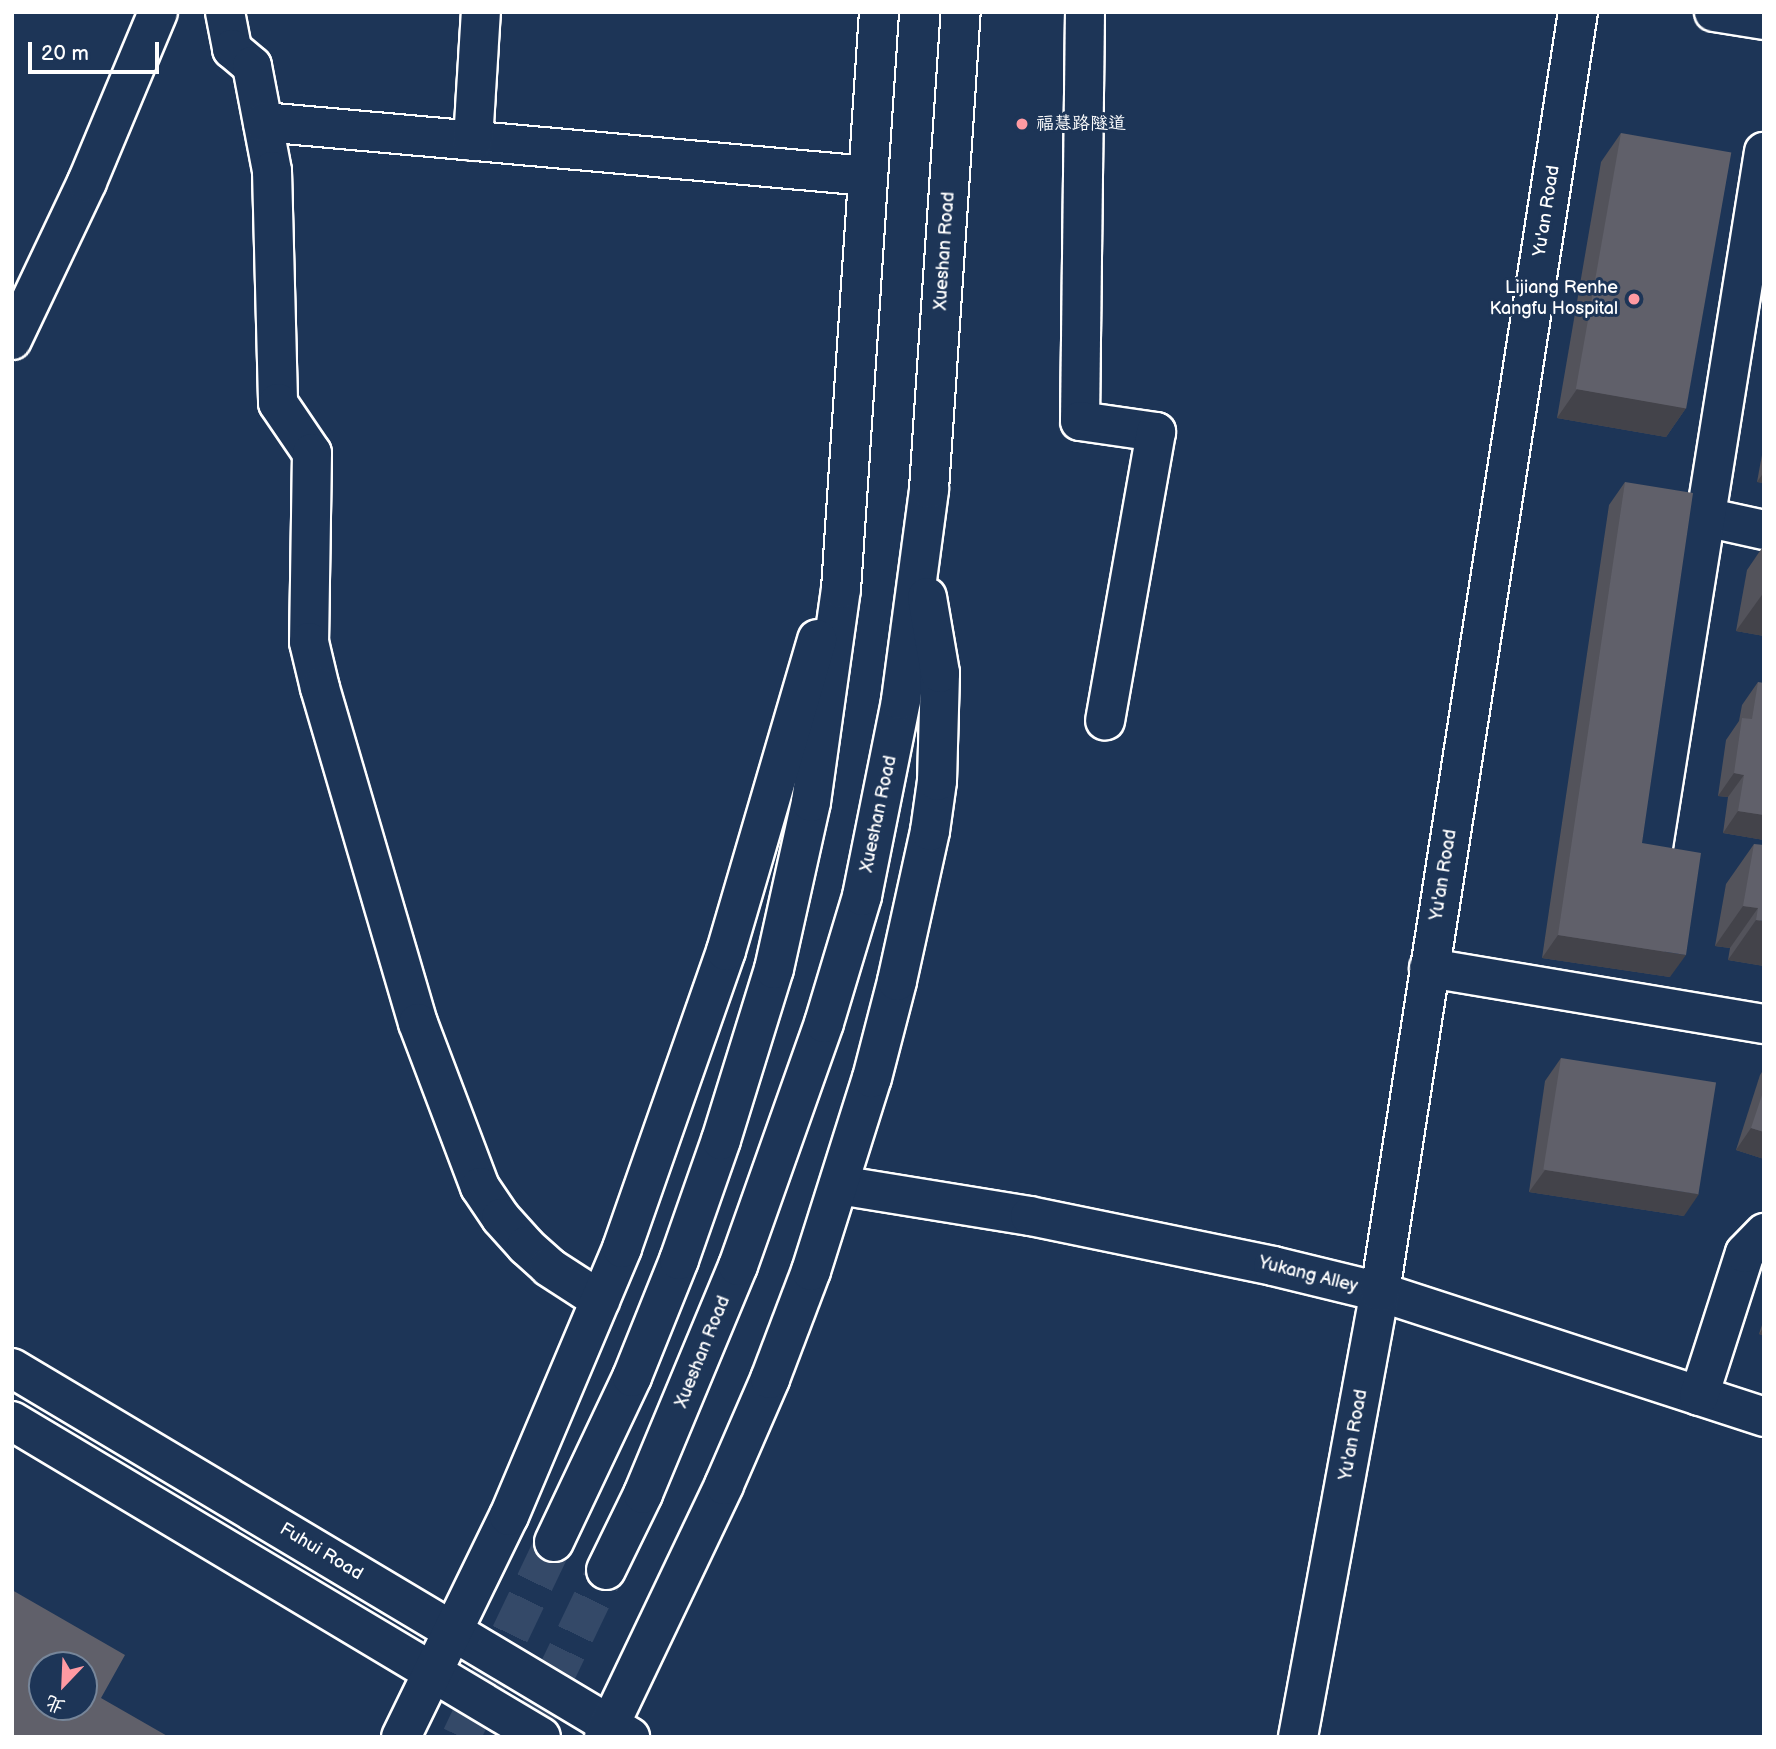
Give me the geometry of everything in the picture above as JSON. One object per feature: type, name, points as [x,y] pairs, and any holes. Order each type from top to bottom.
[{"type":"main road","points":[[12,340],[87,182],[158,12]]},
{"type":"main road","points":[[225,12],[232,49],[252,66],[272,171],[278,403],[312,453],[309,642],[320,688],[418,1023],[480,1187],[500,1218],[526,1246],[557,1273],[600,1300]]},
{"type":"main road","points":[[473,141],[481,12]]},
{"type":"main road","points":[[554,1542],[632,1377],[679,1260],[721,1140],[774,969],[816,775],[829,696],[845,539],[879,12]]},
{"type":"main road","name":"Xueshan Road","points":[[606,1570],[648,1481],[733,1279],[824,1023],[862,896],[884,798],[929,489],[961,12]]},
{"type":"main road","points":[[1085,12],[1080,421],[1156,432],[1105,721]]},
{"type":"main road","name":"Yu'an Road","points":[[1298,1737],[1380,1293],[1578,12]]},
{"type":"main road","points":[[1714,12],[1764,20]]},
{"type":"main road","points":[[263,122],[868,176]]},
{"type":"main road","points":[[1653,847],[1764,152]]},
{"type":"main road","points":[[1705,517],[1764,530]]},
{"type":"main road","points":[[401,1737],[514,1504],[600,1300],[676,1100],[726,951],[845,539]]},
{"type":"main road","points":[[614,1733],[770,1379],[839,1185],[897,981],[930,831],[937,781],[940,673],[921,558]]},
{"type":"main road","points":[[1429,968],[1764,1024]]},
{"type":"main road","name":"Yukang Alley","points":[[839,1185],[1166,1241],[1380,1293],[1764,1416]]},
{"type":"main road","points":[[1699,1396],[1745,1253],[1764,1233]]},
{"type":"main road","name":"Fuhui Road","points":[[12,1368],[454,1632],[614,1733]]},
{"type":"main road","points":[[12,1420],[541,1737]]},
{"type":"building","name":"Lijiang Renhe Kangfu Hospital","points":[[1621,133],[1731,152],[1686,408],[1576,389]]},
{"type":"building","points":[[1625,482],[1693,493],[1642,843],[1701,853],[1686,955],[1558,935]]},
{"type":"building","points":[[1758,682],[1764,683],[1764,815],[1738,811],[1744,775],[1734,773],[1742,718],[1752,719]]},
{"type":"building","points":[[1754,844],[1764,845],[1764,921],[1756,920],[1758,908],[1743,906]]},
{"type":"building","points":[[1561,1058],[1716,1083],[1698,1194],[1543,1170]]},
{"type":"building","points":[[1764,1089],[1764,1132],[1751,1128]]},
{"type":"building","points":[[12,1590],[125,1655],[101,1698],[169,1737],[12,1737]]},
{"type":"tunnel","points":[[461,1737],[554,1542]]},
{"type":"tunnel","points":[[526,1737],[606,1570]]},
{"type":"place","name":"福慧路隧道","points":[[1022,124]]},
{"type":"place","name":"Lijiang Renhe Kangfu Hospital","points":[[1634,299]]}]
